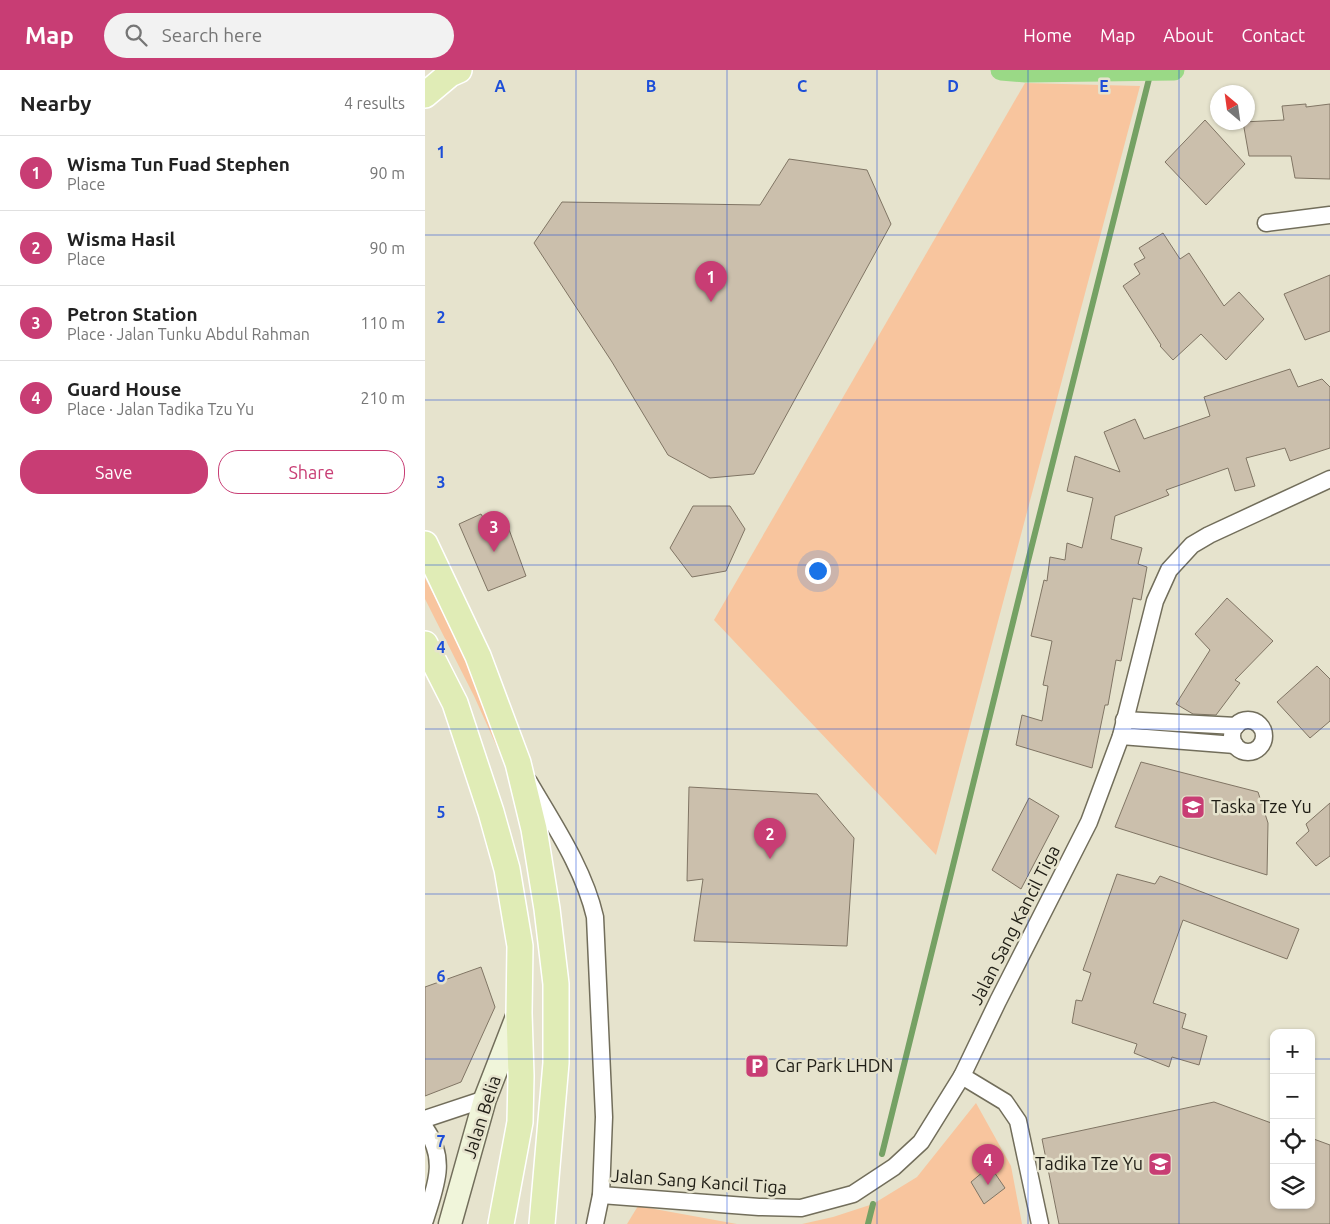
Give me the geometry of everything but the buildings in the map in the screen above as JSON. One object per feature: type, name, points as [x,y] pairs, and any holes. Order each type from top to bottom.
[{"type":"main road","points":[[425,94],[450,74],[459,70]]},
{"type":"main road","points":[[425,544],[478,656],[518,763],[534,829],[556,984],[556,1063],[541,1224]]},
{"type":"main road","points":[[425,644],[455,703],[491,812],[507,869],[520,946],[520,1122],[501,1224]]},
{"type":"street","points":[[1266,223],[1330,216]]},
{"type":"street","name":"Jalan Sang Kancil Tiga","points":[[601,1196],[759,1207],[801,1208],[853,1194],[894,1167],[921,1142],[963,1076],[1002,993],[1089,822],[1122,728],[1155,601],[1169,570],[1191,545],[1330,478]]},
{"type":"street","points":[[1244,720],[1255,721],[1263,728],[1264,738],[1259,747],[1250,752],[1239,749],[1235,745],[1232,735],[1236,726],[1244,720]]},
{"type":"street","points":[[1122,728],[1236,726]]},
{"type":"street","points":[[1122,728],[1235,745]]},
{"type":"street","points":[[518,763],[571,854],[592,902],[595,917],[604,1087],[601,1196],[595,1224]]},
{"type":"street","name":"Jalan Belia","points":[[450,1224],[485,1099],[519,1013]]},
{"type":"street","points":[[963,1076],[1005,1102],[1018,1121],[1040,1224]]},
{"type":"street","points":[[425,1119],[485,1099]]},
{"type":"street","points":[[425,1128],[434,1145],[439,1172],[425,1220]]},
{"type":"shaded area","points":[[1025,83],[1140,86],[936,855],[714,620]]},
{"type":"shaded area","points":[[425,578],[483,692],[515,794],[502,758],[474,696],[425,599]]},
{"type":"shaded area","points":[[976,1103],[1011,1166],[1022,1224],[802,1224],[833,1217],[873,1204],[917,1177]]},
{"type":"shaded area","points":[[638,1206],[737,1224],[627,1224]]},
{"type":"waterway","points":[[1001,70],[1026,72],[1174,70]]},
{"type":"waterway","points":[[882,1154],[1151,71]]},
{"type":"waterway","points":[[868,1224],[873,1204]]},
{"type":"place","name":"Wisma Tun Fuad Stephen","points":[[711,302]]},
{"type":"place","name":"Petron Station","points":[[494,552]]},
{"type":"place","name":"Taska Tze Yu","points":[[1193,807]]},
{"type":"place","name":"Wisma Hasil","points":[[770,859]]},
{"type":"place","name":"Car Park LHDN","points":[[757,1066]]},
{"type":"place","name":"Tadika Tze Yu","points":[[1160,1164]]},
{"type":"place","name":"Guard House","points":[[988,1185]]}]
